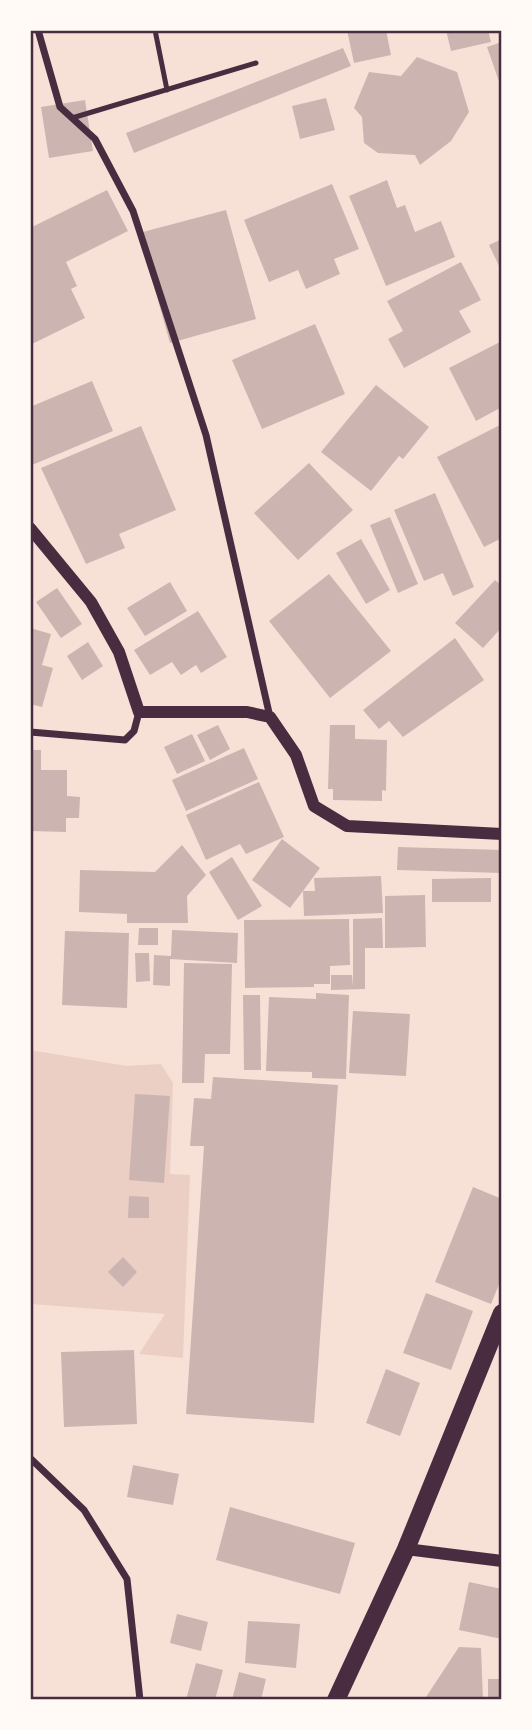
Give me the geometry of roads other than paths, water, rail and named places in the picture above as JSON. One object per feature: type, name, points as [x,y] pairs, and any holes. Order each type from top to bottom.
[{"type":"main road","points":[[336,1700],[406,1549],[502,1313]]},
{"type":"street","points":[[38,30],[60,107],[95,139],[134,211],[206,435],[270,717],[296,755],[314,806],[346,826],[502,834]]},
{"type":"street","points":[[30,528],[91,602],[119,652],[139,712],[134,731],[125,740],[30,732]]},
{"type":"street","points":[[139,712],[247,712],[270,717]]},
{"type":"street","points":[[30,1458],[84,1510],[127,1579],[140,1700]]},
{"type":"street","points":[[406,1549],[502,1561]]},
{"type":"lane","points":[[155,30],[167,90]]},
{"type":"lane","points":[[72,118],[256,63]]}]
